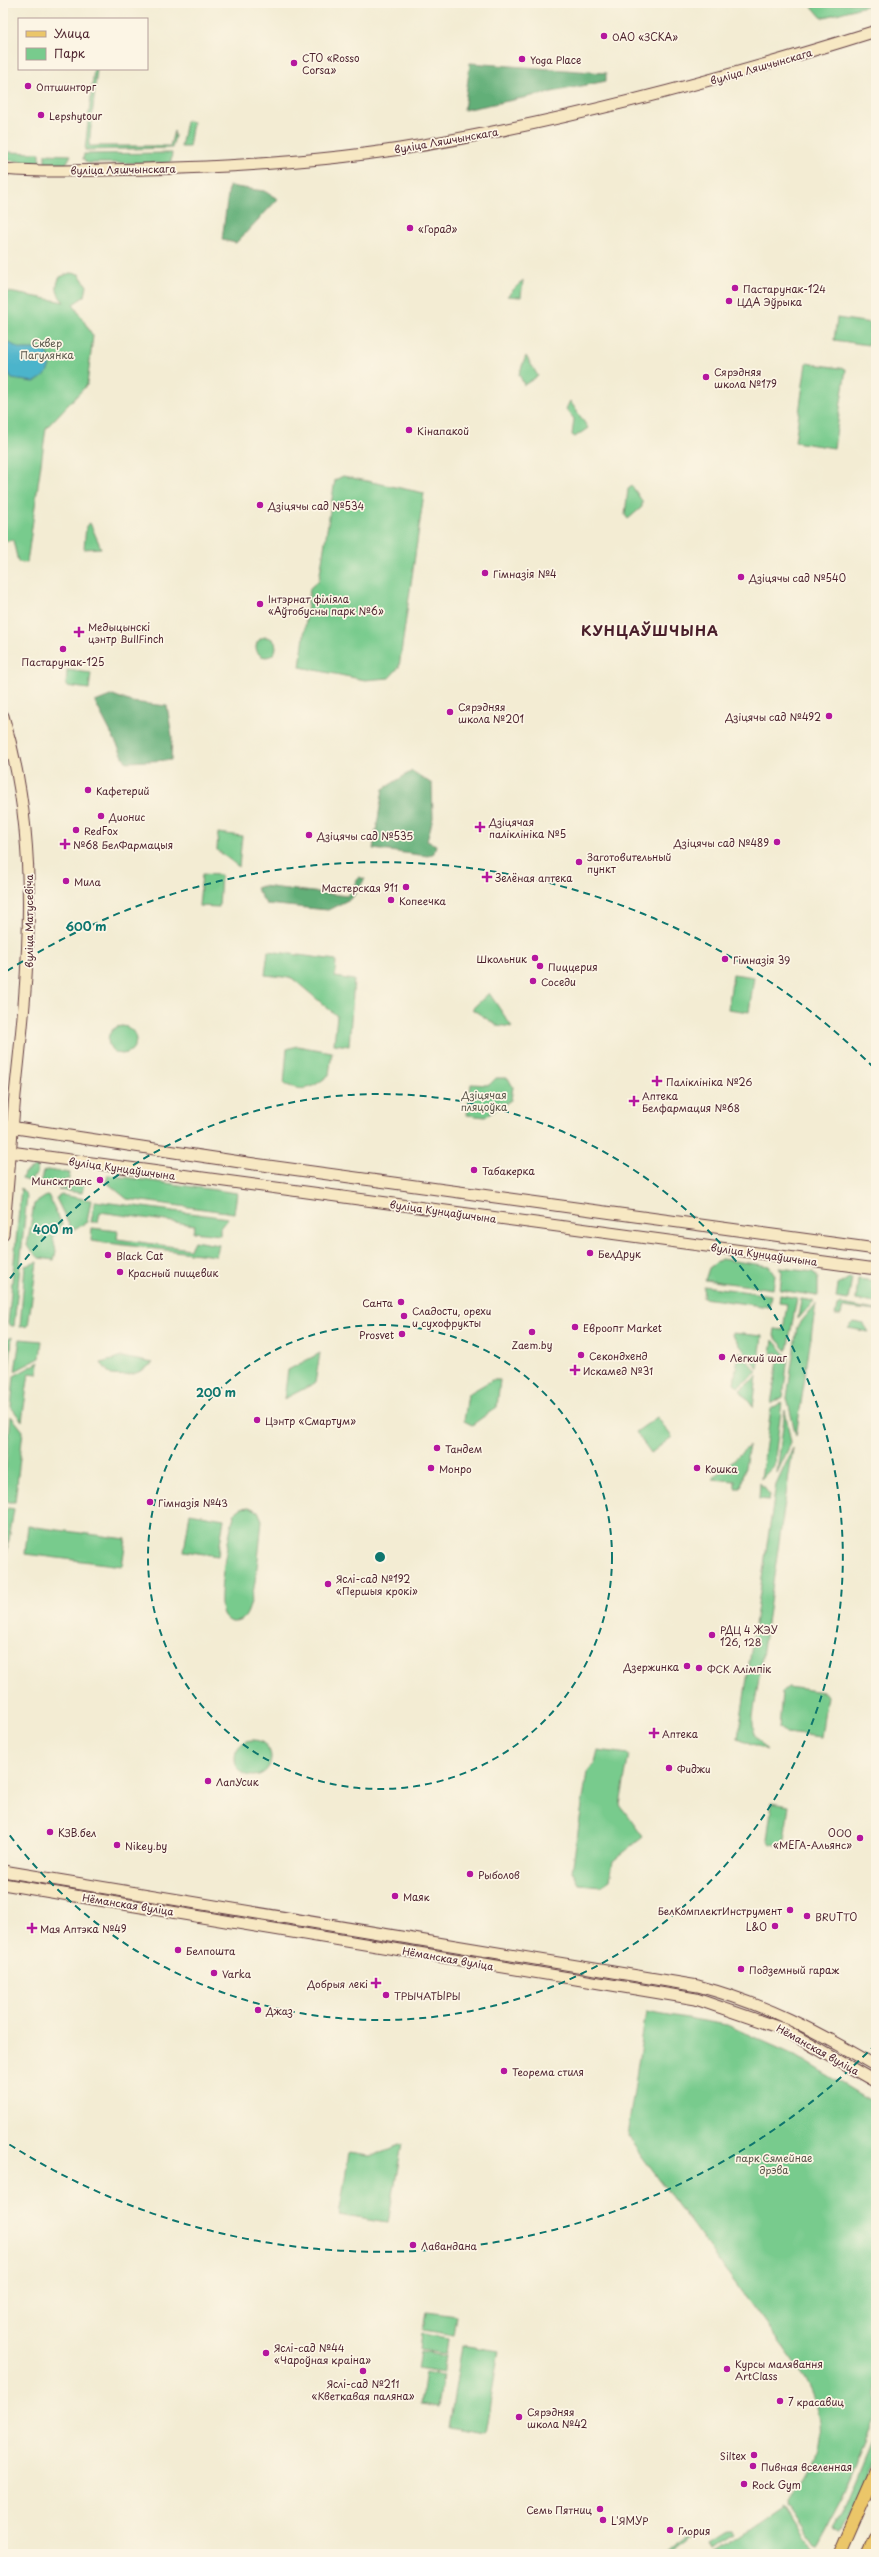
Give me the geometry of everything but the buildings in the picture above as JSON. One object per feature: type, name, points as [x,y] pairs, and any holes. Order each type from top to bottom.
[{"type":"main road","name":"вуліца Ляшчынскага","points":[[3,169],[78,171],[194,168],[300,160],[397,149],[530,125],[714,80],[876,31]]},
{"type":"main road","name":"вуліца Матусевіча","points":[[3,716],[20,786],[29,900],[27,985],[8,1127],[3,1234]]},
{"type":"main road","name":"вуліца Кунцаўшчына","points":[[8,1127],[247,1163],[876,1249]]},
{"type":"main road","name":"вуліца Кунцаўшчына","points":[[7,1152],[876,1269]]},
{"type":"main road","name":"Нёманская вуліца","points":[[3,1871],[698,1986],[769,2009],[821,2034],[876,2066]]},
{"type":"main road","name":"Нёманская вуліца","points":[[3,1884],[696,1999],[783,2028],[876,2082]]},
{"type":"main road","points":[[840,2554],[876,2472]]},
{"type":"main road","points":[[869,2554],[876,2539]]},
{"type":"green space","points":[[809,3],[876,3],[822,18]]},
{"type":"green space","points":[[470,63],[606,73],[606,81],[464,110]]},
{"type":"green space","points":[[94,70],[97,70],[89,146],[170,146],[174,131],[175,136],[172,148],[85,150]]},
{"type":"green space","points":[[186,121],[193,122],[189,147],[181,147]]},
{"type":"green space","points":[[3,152],[40,153],[40,163],[3,160]]},
{"type":"green space","points":[[172,153],[171,161],[168,163],[87,163],[83,159],[84,154]]},
{"type":"green space","points":[[45,154],[71,155],[66,164],[45,163]]},
{"type":"green space","points":[[229,186],[264,191],[278,199],[236,243],[222,240]]},
{"type":"green space","name":"Сквер Пагулянка","points":[[70,273],[79,274],[87,286],[85,296],[73,304],[93,336],[87,385],[46,428],[27,563],[18,562],[13,540],[3,542],[3,291],[64,302],[58,294],[57,284],[60,277]]},
{"type":"green space","points":[[523,280],[521,297],[507,296]]},
{"type":"green space","points":[[837,318],[871,323],[868,345],[834,340]]},
{"type":"green space","points":[[526,356],[538,376],[524,385],[519,374]]},
{"type":"green space","points":[[806,363],[846,369],[834,448],[795,442]]},
{"type":"green space","points":[[570,401],[588,428],[575,437],[572,435],[574,419],[566,409]]},
{"type":"green space","points":[[343,476],[424,493],[399,667],[389,678],[365,680],[300,667],[310,588],[319,580],[335,480]]},
{"type":"green space","points":[[632,486],[642,501],[642,507],[628,519],[625,515],[628,489]]},
{"type":"green space","points":[[90,523],[101,548],[84,549],[86,526]]},
{"type":"green space","points":[[266,637],[273,640],[276,647],[273,654],[266,657],[259,654],[256,647],[259,640]]},
{"type":"green space","points":[[67,670],[91,673],[89,689],[66,686]]},
{"type":"green space","points":[[113,695],[131,702],[167,706],[172,736],[171,760],[126,762],[95,702]]},
{"type":"green space","points":[[412,771],[432,784],[433,818],[427,841],[436,845],[434,853],[428,856],[373,849],[383,789]]},
{"type":"green space","points":[[218,833],[242,836],[239,867],[217,850]]},
{"type":"green space","points":[[202,874],[221,875],[219,907],[199,906]]},
{"type":"green space","points":[[359,877],[365,879],[352,898],[328,910],[266,904],[256,888],[262,886],[347,896]]},
{"type":"green space","points":[[268,951],[336,960],[335,977],[354,980],[349,1046],[334,1044],[337,1016],[292,978],[265,975]]},
{"type":"green space","points":[[733,974],[754,977],[749,1012],[728,1009]]},
{"type":"green space","points":[[489,993],[512,1027],[496,1025],[472,1009]]},
{"type":"green space","points":[[122,1026],[132,1030],[136,1040],[132,1050],[122,1054],[112,1050],[108,1040],[112,1030]]},
{"type":"green space","points":[[297,1046],[332,1052],[329,1075],[313,1086],[303,1089],[284,1084],[287,1049]]},
{"type":"green space","name":"Дзіцячая пляцоўка","points":[[496,1078],[508,1078],[513,1087],[511,1100],[485,1117],[467,1115],[471,1084],[489,1085]]},
{"type":"green space","points":[[38,1165],[37,1174],[29,1181],[22,1179],[24,1173]]},
{"type":"green space","points":[[47,1170],[70,1173],[69,1179],[53,1186],[40,1183],[43,1172]]},
{"type":"green space","points":[[108,1175],[237,1193],[234,1213],[127,1199],[106,1182]]},
{"type":"green space","points":[[85,1180],[82,1193],[58,1190]]},
{"type":"green space","points":[[21,1188],[27,1196],[14,1326],[12,1326],[8,1324]]},
{"type":"green space","points":[[48,1195],[62,1224],[53,1237],[56,1251],[54,1260],[39,1258],[27,1246],[34,1204]]},
{"type":"green space","points":[[61,1195],[91,1200],[87,1222],[76,1229],[71,1229],[56,1198]]},
{"type":"green space","points":[[95,1201],[228,1218],[220,1228],[220,1235],[193,1232],[195,1225],[100,1212],[98,1222],[91,1222]]},
{"type":"green space","points":[[92,1228],[118,1231],[117,1239],[190,1249],[194,1241],[219,1245],[216,1256],[91,1241]]},
{"type":"green space","points":[[721,1259],[769,1266],[775,1275],[773,1289],[705,1280],[709,1268]]},
{"type":"green space","points":[[37,1262],[28,1326],[20,1327],[25,1266]]},
{"type":"green space","points":[[779,1268],[813,1272],[818,1278],[818,1296],[780,1290],[782,1272]]},
{"type":"green space","points":[[849,1278],[852,1278],[848,1300],[836,1298],[838,1285]]},
{"type":"green space","points":[[858,1279],[876,1281],[876,1303],[856,1300]]},
{"type":"green space","points":[[704,1286],[771,1295],[769,1307],[703,1298]]},
{"type":"green space","points":[[780,1295],[797,1298],[787,1351],[774,1336],[775,1329],[783,1330],[787,1304],[779,1303]]},
{"type":"green space","points":[[801,1299],[814,1301],[798,1319]]},
{"type":"green space","points":[[816,1304],[796,1436],[787,1398],[797,1327]]},
{"type":"green space","points":[[841,1304],[876,1311],[843,1307],[841,1315],[835,1315],[837,1306]]},
{"type":"green space","points":[[854,1322],[864,1324],[869,1332],[848,1328]]},
{"type":"green space","points":[[732,1333],[762,1336],[758,1369],[732,1335]]},
{"type":"green space","points":[[12,1337],[3,1433],[3,1374],[7,1340]]},
{"type":"green space","points":[[20,1339],[42,1341],[40,1358],[15,1371]]},
{"type":"green space","points":[[773,1340],[788,1357],[783,1397],[771,1404],[779,1354],[771,1353]]},
{"type":"green space","points":[[739,1351],[757,1372],[738,1387],[734,1383]]},
{"type":"green space","points":[[320,1353],[315,1383],[284,1399],[288,1370]]},
{"type":"green space","points":[[122,1357],[153,1363],[134,1374],[123,1376],[111,1375],[101,1363]]},
{"type":"green space","points":[[39,1362],[38,1374],[29,1373],[22,1421],[11,1407],[14,1376]]},
{"type":"green space","points":[[757,1376],[753,1407],[740,1390]]},
{"type":"green space","points":[[492,1380],[500,1380],[497,1407],[472,1425],[464,1421],[468,1394]]},
{"type":"green space","points":[[782,1402],[774,1466],[761,1479],[771,1409]]},
{"type":"green space","points":[[785,1410],[791,1443],[777,1473]]},
{"type":"green space","points":[[11,1416],[23,1431],[15,1502],[8,1502],[3,1494]]},
{"type":"green space","points":[[657,1417],[672,1437],[651,1453],[636,1432]]},
{"type":"green space","points":[[749,1446],[741,1488],[735,1488],[735,1481],[712,1479]]},
{"type":"green space","points":[[793,1448],[753,1717],[754,1732],[767,1750],[738,1738],[776,1485]]},
{"type":"green space","points":[[760,1483],[770,1495],[769,1500],[759,1499]]},
{"type":"green space","points":[[249,1507],[258,1511],[262,1520],[254,1589],[251,1603],[243,1619],[238,1622],[232,1622],[223,1615],[222,1611],[221,1592],[224,1562],[235,1513],[241,1508]]},
{"type":"green space","points":[[8,1508],[14,1509],[7,1552],[5,1552],[3,1512]]},
{"type":"green space","points":[[190,1513],[224,1519],[218,1556],[184,1551]]},
{"type":"green space","points":[[28,1526],[126,1539],[122,1566],[25,1554]]},
{"type":"green space","points":[[788,1687],[824,1692],[827,1696],[821,1737],[786,1733],[779,1728],[782,1692]]},
{"type":"green space","points":[[257,1740],[266,1745],[270,1751],[270,1765],[266,1771],[257,1776],[249,1776],[240,1771],[236,1765],[235,1754],[240,1745],[246,1741]]},
{"type":"green space","points":[[598,1750],[629,1754],[620,1805],[643,1837],[613,1861],[610,1880],[601,1886],[579,1884],[572,1871],[587,1772],[595,1762]]},
{"type":"green space","points":[[772,1803],[789,1806],[783,1846],[770,1844],[767,1840]]},
{"type":"green space","name":"парк Сямейнае дрэва","points":[[646,2011],[727,2025],[794,2055],[876,2104],[876,2415],[841,2498],[817,2543],[814,2542],[788,2504],[791,2496],[802,2485],[810,2472],[816,2459],[819,2445],[819,2418],[812,2391],[805,2378],[627,2136]]},
{"type":"green space","points":[[402,2144],[388,2223],[339,2215],[349,2153],[370,2156]]},
{"type":"green space","points":[[426,2312],[457,2316],[454,2335],[423,2330]]},
{"type":"green space","points":[[422,2334],[448,2338],[446,2354],[420,2350]]},
{"type":"green space","points":[[462,2345],[499,2351],[485,2434],[449,2428]]},
{"type":"green space","points":[[420,2352],[446,2356],[443,2372],[417,2368]]},
{"type":"green space","points":[[425,2372],[443,2375],[438,2408],[420,2405]]},
{"type":"green space","points":[[876,2430],[875,2443],[869,2469],[858,2494],[839,2529],[832,2526],[846,2502]]},
{"type":"green space","points":[[784,2505],[814,2549],[812,2554],[712,2554]]},
{"type":"green space","points":[[699,2527],[701,2529],[666,2554],[662,2554]]},
{"type":"green space","points":[[727,2532],[731,2532],[733,2535],[713,2549],[710,2543]]},
{"type":"water","points":[[3,339],[20,349],[37,349],[46,352],[49,357],[50,366],[46,374],[34,382],[12,379],[3,362]]},
{"type":"place","name":"ОАО «ЗСКА»","points":[[604,36]]},
{"type":"place","name":"Yoga Place","points":[[522,59]]},
{"type":"place","name":"СТО «Rosso Corsa»","points":[[294,63]]},
{"type":"place","name":"Оптшинторг","points":[[28,86]]},
{"type":"place","name":"Lepshytour","points":[[41,115]]},
{"type":"place","name":"«Горад»","points":[[410,228]]},
{"type":"place","name":"Пастарунак-124","points":[[735,288]]},
{"type":"place","name":"ЦДА Эўрыка","points":[[729,301]]},
{"type":"place","name":"Сярэдняя школа №179","points":[[706,377]]},
{"type":"place","name":"Кінапакой","points":[[409,430]]},
{"type":"place","name":"Дзіцячы сад №534","points":[[260,505]]},
{"type":"place","name":"Гімназія №4","points":[[485,573]]},
{"type":"place","name":"Дзіцячы сад №540","points":[[741,577]]},
{"type":"place","name":"Інтэрнат філіяла «Аўтобусны парк №6»","points":[[260,604]]},
{"type":"place","name":"Медыцынскі цэнтр BullFinch","points":[[79,632]]},
{"type":"place","name":"Пастарунак-125","points":[[63,649]]},
{"type":"place","name":"Сярэдняя школа №201","points":[[450,712]]},
{"type":"place","name":"Дзіцячы сад №492","points":[[829,716]]},
{"type":"place","name":"Кафетерий","points":[[88,790]]},
{"type":"place","name":"Дионис","points":[[101,816]]},
{"type":"place","name":"Дзіцячая паліклініка №5","points":[[480,827]]},
{"type":"place","name":"RedFox","points":[[76,830]]},
{"type":"place","name":"Дзіцячы сад №535","points":[[309,835]]},
{"type":"place","name":"Дзіцячы сад №489","points":[[777,842]]},
{"type":"place","name":"№68 БелФармацыя","points":[[65,844]]},
{"type":"place","name":"Заготовительный пункт","points":[[579,862]]},
{"type":"place","name":"Зелёная аптека","points":[[487,877]]},
{"type":"place","name":"Мила","points":[[66,881]]},
{"type":"place","name":"Мастерская 911","points":[[406,887]]},
{"type":"place","name":"Копеечка","points":[[391,900]]},
{"type":"place","name":"Школьник","points":[[535,958]]},
{"type":"place","name":"Гімназія 39","points":[[725,959]]},
{"type":"place","name":"Пиццерия","points":[[540,966]]},
{"type":"place","name":"Соседи","points":[[533,981]]},
{"type":"place","name":"Паліклініка №26","points":[[657,1081]]},
{"type":"place","name":"Аптека Белфармация №68","points":[[634,1101]]},
{"type":"place","name":"Табакерка","points":[[474,1170]]},
{"type":"place","name":"Минсктранс","points":[[100,1180]]},
{"type":"place","name":"БелДрук","points":[[590,1253]]},
{"type":"place","name":"Black Cat","points":[[108,1255]]},
{"type":"place","name":"Красный пищевик","points":[[120,1272]]},
{"type":"place","name":"Санта","points":[[401,1302]]},
{"type":"place","name":"Сладости, орехи и сухофрукты","points":[[404,1316]]},
{"type":"place","name":"Евроопт Market","points":[[575,1327]]},
{"type":"place","name":"Zaem.by","points":[[532,1332]]},
{"type":"place","name":"Prosvet","points":[[402,1334]]},
{"type":"place","name":"Секондхенд","points":[[581,1355]]},
{"type":"place","name":"Легкий шаг","points":[[722,1357]]},
{"type":"place","name":"Искамед №31","points":[[575,1370]]},
{"type":"place","name":"Цэнтр «Смартум»","points":[[257,1420]]},
{"type":"place","name":"Тандем","points":[[437,1448]]},
{"type":"place","name":"Монро","points":[[431,1468]]},
{"type":"place","name":"Кошка","points":[[697,1468]]},
{"type":"place","name":"Гімназія №43","points":[[150,1502]]},
{"type":"place","name":"Яслі-сад №192 «Першыя крокі»","points":[[328,1584]]},
{"type":"place","name":"РДЦ 4 ЖЭУ 126, 128","points":[[712,1635]]},
{"type":"place","name":"Дзержинка","points":[[687,1666]]},
{"type":"place","name":"ФСК Алімпік","points":[[699,1668]]},
{"type":"place","name":"Аптека","points":[[654,1733]]},
{"type":"place","name":"Фиджи","points":[[669,1768]]},
{"type":"place","name":"ЛапУсик","points":[[208,1781]]},
{"type":"place","name":"КЗВ.бел","points":[[50,1832]]},
{"type":"place","name":"ООО «МЕГА-Альянс»","points":[[860,1838]]},
{"type":"place","name":"Nikey.by","points":[[117,1845]]},
{"type":"place","name":"Рыболов","points":[[470,1874]]},
{"type":"place","name":"Маяк","points":[[395,1896]]},
{"type":"place","name":"БелКомплектИнструмент","points":[[790,1910]]},
{"type":"place","name":"BRUTTO","points":[[807,1916]]},
{"type":"place","name":"L&O","points":[[775,1926]]},
{"type":"place","name":"Мая Аптэка №49","points":[[32,1928]]},
{"type":"place","name":"Белпошта","points":[[178,1950]]},
{"type":"place","name":"Подземный гараж","points":[[741,1969]]},
{"type":"place","name":"Varka","points":[[214,1973]]},
{"type":"place","name":"Добрыя лекі","points":[[376,1983]]},
{"type":"place","name":"ТРЫЧАТЫРЫ","points":[[386,1995]]},
{"type":"place","name":"Джаз","points":[[258,2010]]},
{"type":"place","name":"Теорема стиля","points":[[504,2071]]},
{"type":"place","name":"Лавандана","points":[[413,2245]]},
{"type":"place","name":"Яслі-сад №44 «Чароўная краіна»","points":[[266,2353]]},
{"type":"place","name":"Курсы малявання ArtClass","points":[[727,2369]]},
{"type":"place","name":"Яслі-сад №211 «Кветкавая паляна»","points":[[363,2371]]},
{"type":"place","name":"7 красавиц","points":[[780,2401]]},
{"type":"place","name":"Сярэдняя школа №42","points":[[519,2417]]},
{"type":"place","name":"Siltex","points":[[754,2455]]},
{"type":"place","name":"Пивная вселенная","points":[[753,2466]]},
{"type":"place","name":"Rock Gym","points":[[744,2484]]},
{"type":"place","name":"Семь Пятниц","points":[[600,2509]]},
{"type":"place","name":"L'ЯМУР","points":[[603,2520]]},
{"type":"place","name":"Глория","points":[[670,2530]]},
{"type":"district","name":"КУНЦАЎШЧЫНА","points":[[650,630]]}]
